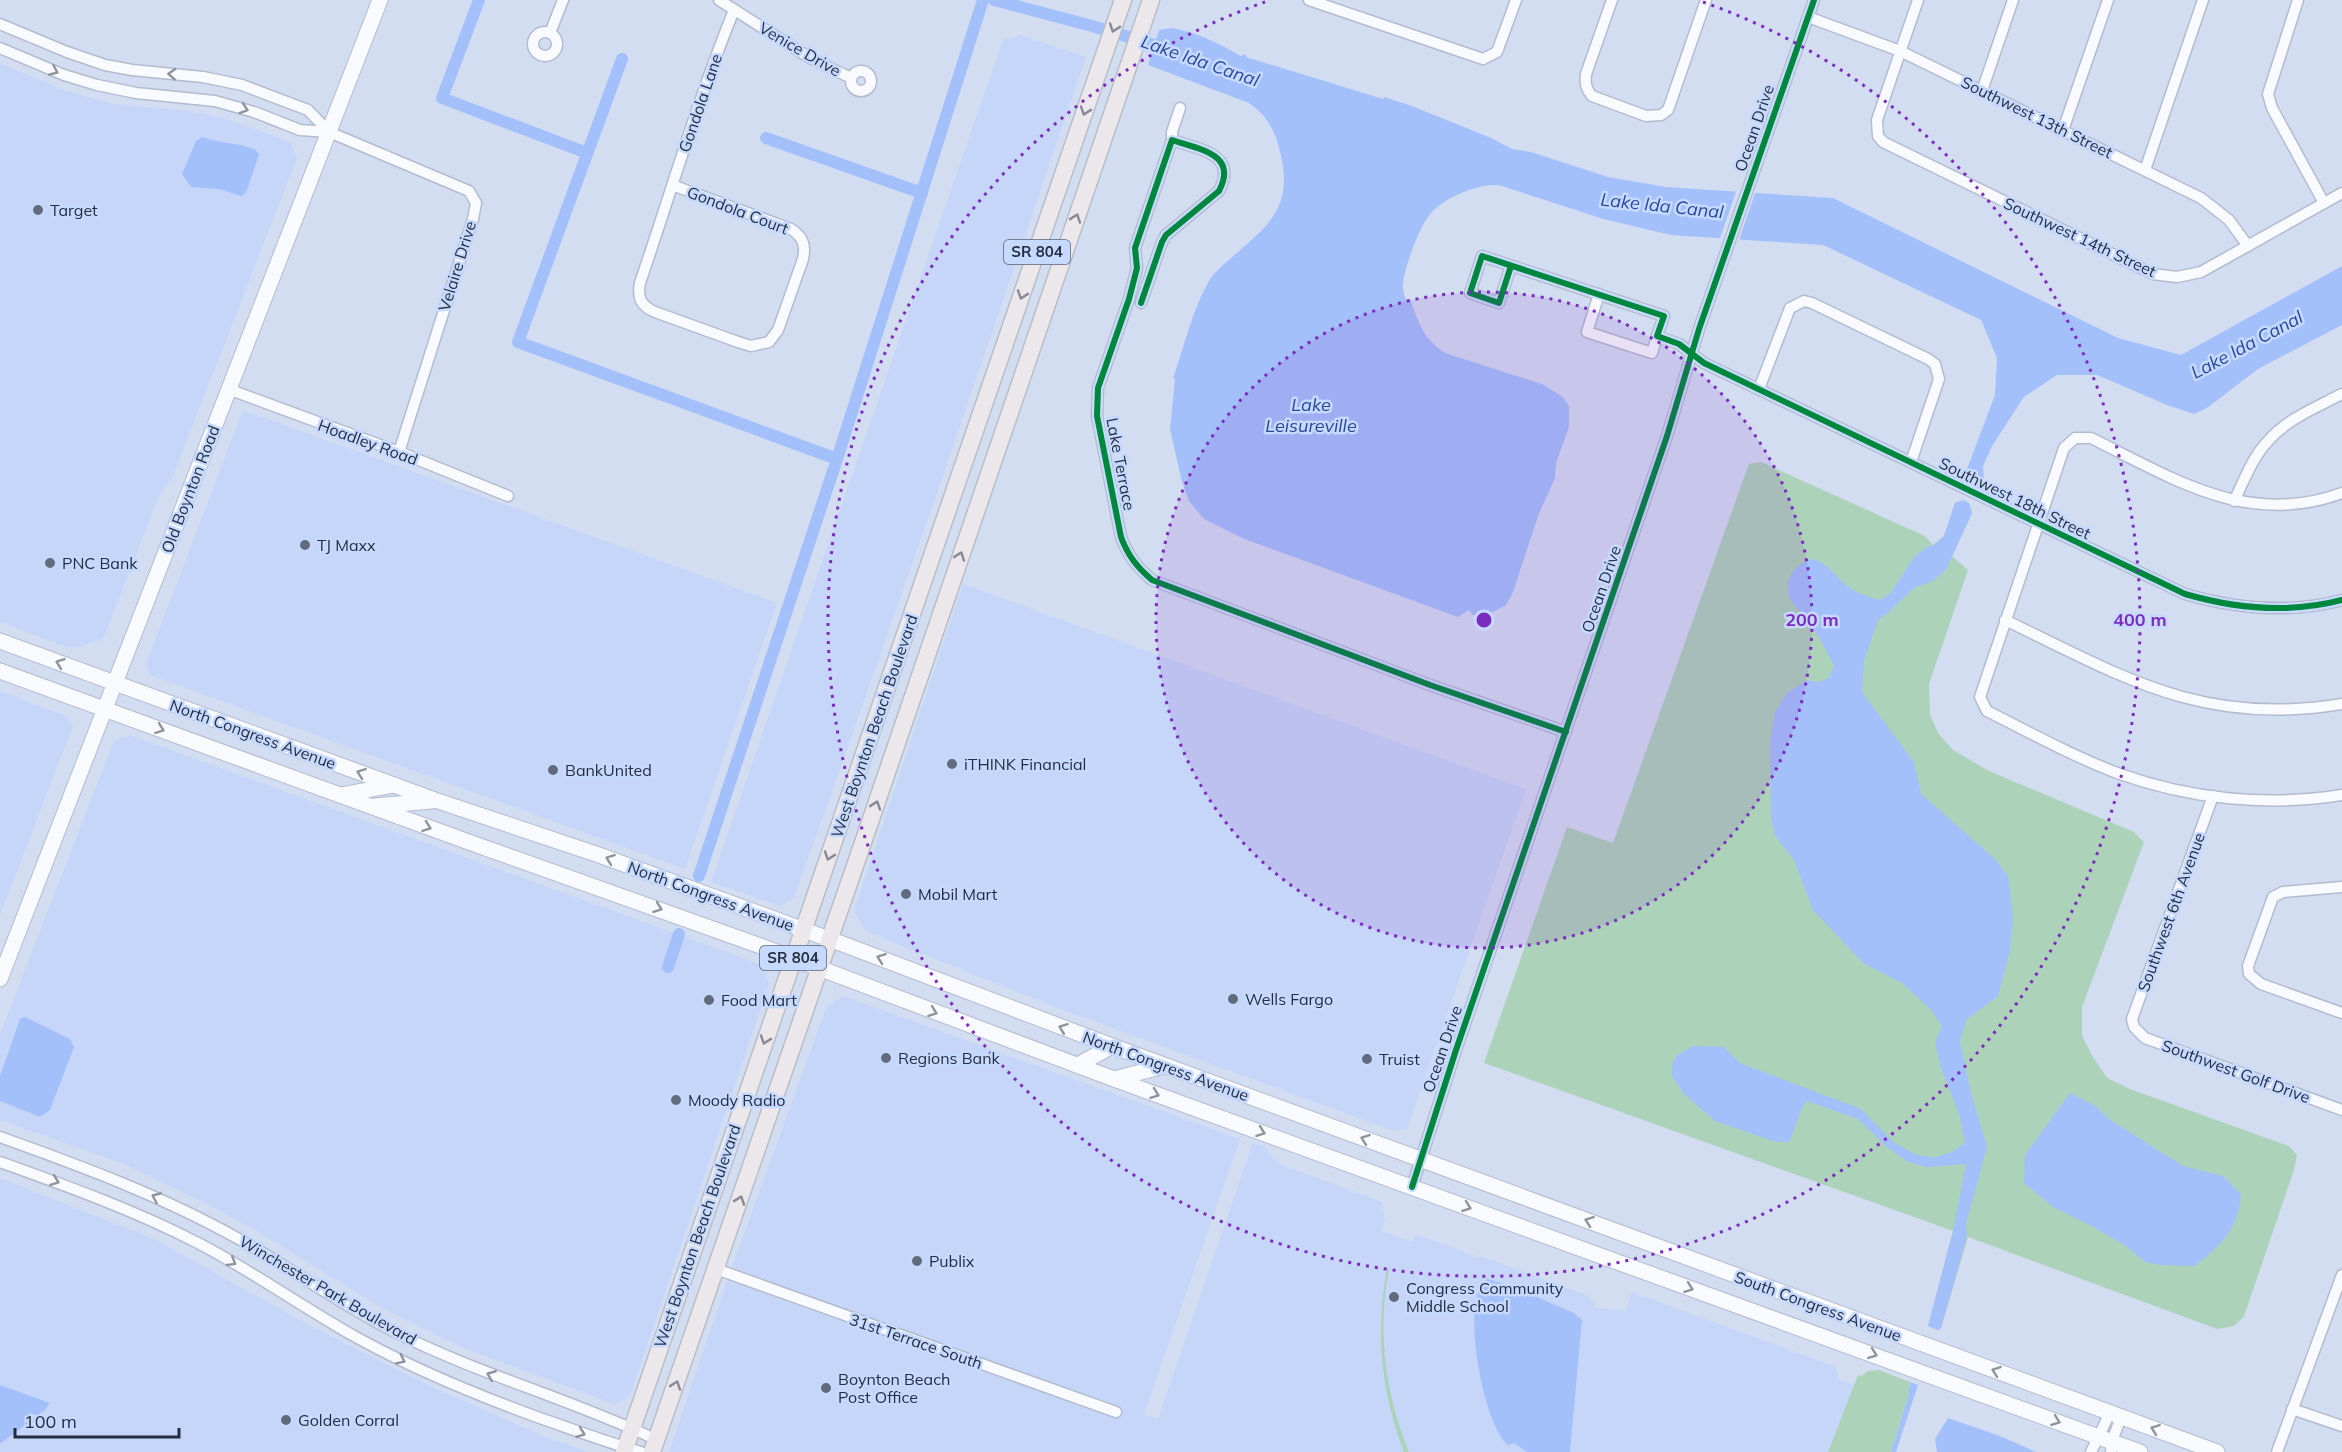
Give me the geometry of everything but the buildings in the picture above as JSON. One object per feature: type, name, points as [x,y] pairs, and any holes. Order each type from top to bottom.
[{"type":"main road","name":"Old Boynton Road","points":[[0,979],[380,0]]},
{"type":"main road","name":"West Boynton Beach Boulevard","points":[[630,1451],[632,1428],[1123,0]]},
{"type":"main road","name":"West Boynton Beach Boulevard","points":[[655,1446],[1149,5]]},
{"type":"main road","points":[[931,561],[946,597]]},
{"type":"main road","points":[[916,602],[933,637]]},
{"type":"main road","name":"North Congress Avenue","points":[[0,642],[435,800],[599,855],[1420,1159]]},
{"type":"main road","name":"North Congress Avenue","points":[[0,671],[372,807],[603,888],[1114,1079],[1412,1187]]},
{"type":"main road","points":[[341,795],[394,785]]},
{"type":"main road","points":[[372,807],[435,800]]},
{"type":"main road","points":[[1078,1065],[1112,1046]]},
{"type":"main road","points":[[1114,1079],[1164,1066]]},
{"type":"main road","name":"South Congress Avenue","points":[[1420,1159],[2217,1452]]},
{"type":"main road","name":"South Congress Avenue","points":[[1412,1187],[2107,1443],[2140,1452]]},
{"type":"street","points":[[550,33],[563,0]]},
{"type":"street","name":"Venice Drive","points":[[719,0],[810,58],[851,78]]},
{"type":"street","points":[[1309,0],[1483,59],[1497,52],[1501,45],[1516,0]]},
{"type":"street","points":[[1612,0],[1586,74],[1587,90],[1592,96],[1654,117],[1668,110],[1706,0]]},
{"type":"street","name":"Ocean Drive","points":[[1412,1187],[1667,436],[1748,186],[1814,0]]},
{"type":"street","points":[[1900,51],[1918,0]]},
{"type":"street","points":[[1982,91],[2013,0]]},
{"type":"street","points":[[2063,130],[2108,0]]},
{"type":"street","points":[[2145,170],[2203,0]]},
{"type":"street","points":[[2298,0],[2268,94],[2272,108],[2324,203]]},
{"type":"street","name":"Gondola Lane","points":[[640,301],[638,292],[640,283],[734,10]]},
{"type":"street","name":"Southwest 13th Street","points":[[1808,17],[1900,51],[2201,198],[2229,220],[2248,246]]},
{"type":"street","points":[[0,24],[105,65],[203,77],[242,85],[308,110],[328,132]]},
{"type":"street","points":[[0,48],[64,75],[97,85],[136,93],[215,101],[254,112],[300,130],[328,132]]},
{"type":"street","name":"Southwest 14th Street","points":[[1900,51],[1876,128],[1883,142],[2154,274],[2169,277],[2193,274],[2342,193]]},
{"type":"street","name":"Lake Terrace","points":[[1180,108],[1172,132],[1172,140],[1135,248],[1136,274],[1103,370],[1097,396],[1097,416],[1121,537],[1127,553],[1137,567],[1152,580],[1430,685],[1566,732]]},
{"type":"street","name":"Velaire Drive","points":[[328,132],[459,185],[469,191],[476,203],[399,452]]},
{"type":"street","points":[[1141,303],[1166,235],[1219,191],[1223,179],[1221,160],[1218,157],[1172,140]]},
{"type":"street","name":"Gondola Court","points":[[640,301],[645,307],[655,312],[712,333],[751,346],[761,345],[769,342],[778,330],[803,259],[803,241],[799,234],[791,229],[672,185]]},
{"type":"street","points":[[1511,266],[1499,303],[1470,293],[1482,256],[1599,294],[1664,316],[1652,353],[1587,332],[1599,294]]},
{"type":"street","points":[[1760,389],[1790,308],[1804,301],[1812,303],[1935,364],[1939,379],[1911,462]]},
{"type":"street","name":"Southwest 18th Street","points":[[1657,336],[1679,345],[1704,363],[2167,586],[2214,602],[2272,609],[2321,605],[2342,600]]},
{"type":"street","name":"Hoadley Road","points":[[228,389],[399,452],[508,496]]},
{"type":"street","points":[[2234,501],[2254,460],[2267,441],[2285,426],[2342,394]]},
{"type":"street","points":[[2342,493],[2314,502],[2289,505],[2264,505],[2234,501],[2201,491],[2083,436],[2075,438],[2064,448],[1980,697],[1987,711],[2090,762],[2154,784],[2213,796],[2282,801],[2342,795]]},
{"type":"street","points":[[2005,620],[2128,680],[2186,699],[2231,708],[2262,710],[2293,710],[2342,704]]},
{"type":"street","name":"Southwest 6th Avenue","points":[[2134,1027],[2132,1019],[2213,796]]},
{"type":"street","points":[[2342,887],[2283,892],[2273,897],[2248,966],[2254,980],[2261,984],[2342,1013]]},
{"type":"street","name":"Southwest Golf Drive","points":[[2134,1027],[2145,1038],[2342,1110]]},
{"type":"street","name":"Winchester Park Boulevard","points":[[0,1137],[92,1170],[166,1202],[237,1238],[374,1321],[428,1348],[502,1380],[632,1428],[655,1446]]},
{"type":"street","name":"Winchester Park Boulevard","points":[[0,1161],[156,1222],[226,1258],[355,1336],[426,1372],[500,1403],[630,1451]]},
{"type":"street","name":"31st Terrace South","points":[[716,1269],[1116,1412]]},
{"type":"street","points":[[2277,1452],[2342,1275]]},
{"type":"street","points":[[2292,1409],[2342,1426]]},
{"type":"street","points":[[2091,1452],[2107,1443],[2115,1415]]},
{"type":"shaded area","points":[[1020,35],[1086,57],[838,775],[794,897],[780,906],[711,882],[1003,40]]},
{"type":"shaded area","points":[[0,63],[66,91],[114,104],[195,112],[227,119],[290,142],[297,158],[173,476],[158,499],[103,639],[72,649],[0,622]]},
{"type":"shaded area","points":[[243,410],[777,603],[685,869],[150,675],[146,664]]},
{"type":"shaded area","points":[[963,584],[1526,789],[1407,1129],[1394,1131],[1050,1005],[867,932],[854,911]]},
{"type":"shaded area","points":[[0,691],[66,716],[73,726],[0,915]]},
{"type":"shaded area","points":[[130,735],[762,965],[769,984],[630,1396],[614,1404],[464,1348],[380,1307],[257,1231],[209,1205],[124,1164],[0,1120],[0,1034],[113,743],[121,737]]},
{"type":"shaded area","points":[[843,996],[1240,1139],[1144,1414],[1158,1419],[1252,1145],[1255,1143],[1265,1147],[1277,1163],[1382,1202],[1385,1220],[1381,1231],[1412,1242],[1415,1234],[1486,1258],[1584,1294],[1593,1301],[1596,1308],[1625,1311],[1632,1292],[1836,1367],[1839,1380],[1887,1396],[1867,1452],[669,1452],[734,1261],[826,1008]]},
{"type":"shaded area","points":[[0,1178],[156,1240],[307,1324],[432,1387],[541,1435],[588,1452],[0,1452]]},
{"type":"green space","points":[[1761,462],[1925,536],[1933,545],[1944,536],[1955,503],[1963,500],[1969,503],[1972,513],[1952,556],[1968,570],[1929,684],[1930,714],[1938,733],[1953,750],[1989,771],[2134,832],[2144,842],[2082,1007],[2082,1036],[2107,1078],[2130,1089],[2289,1146],[2297,1155],[2294,1170],[2244,1316],[2234,1326],[2217,1329],[1968,1237],[1941,1328],[1938,1330],[1928,1326],[1953,1231],[1484,1063],[1567,827],[1613,843],[1749,464]]},
{"type":"green space","points":[[1387,1268],[1389,1269],[1384,1316],[1386,1362],[1394,1408],[1409,1452],[1404,1452],[1396,1429],[1382,1362],[1381,1315]]},
{"type":"green space","points":[[1879,1370],[1910,1382],[1908,1397],[1891,1452],[1828,1452],[1858,1375]]},
{"type":"water","name":"Lake Leisureville","points":[[1171,28],[1190,32],[1241,56],[1246,54],[1246,57],[1412,106],[1491,138],[1512,149],[1531,152],[1608,177],[1666,187],[1833,198],[2118,338],[2181,355],[2342,266],[2342,325],[2258,369],[2207,408],[2194,414],[2097,375],[2057,375],[2024,397],[1992,446],[1983,466],[1984,480],[1978,483],[1970,480],[1967,469],[1995,395],[1997,358],[1981,320],[1823,245],[1671,235],[1603,219],[1502,186],[1475,188],[1437,207],[1426,219],[1405,274],[1403,286],[1406,300],[1410,299],[1419,323],[1427,336],[1445,353],[1542,384],[1563,397],[1569,406],[1569,427],[1556,463],[1555,478],[1538,516],[1513,592],[1506,605],[1484,616],[1472,615],[1470,611],[1467,611],[1458,617],[1242,538],[1204,519],[1189,501],[1182,482],[1170,429],[1175,379],[1173,378],[1193,317],[1208,283],[1212,276],[1255,237],[1274,216],[1280,204],[1284,175],[1277,140],[1267,120],[1256,108],[1249,103],[1148,65],[1159,30]]},
{"type":"water","points":[[202,137],[256,150],[259,155],[246,193],[241,196],[219,189],[191,187],[182,174],[196,141]]},
{"type":"water","points":[[1963,500],[1969,503],[1972,513],[1946,570],[1931,582],[1915,587],[1878,620],[1864,661],[1862,692],[1914,762],[1921,794],[1995,859],[2008,876],[2013,917],[2010,951],[1998,996],[1966,1020],[1960,1041],[1971,1093],[1987,1147],[1966,1224],[1967,1236],[1941,1328],[1938,1330],[1928,1326],[1953,1231],[1966,1164],[1926,1167],[1906,1161],[1887,1147],[1858,1119],[1807,1101],[1801,1110],[1789,1142],[1776,1142],[1715,1121],[1684,1094],[1672,1076],[1672,1064],[1677,1055],[1693,1046],[1724,1047],[1740,1063],[1861,1109],[1892,1141],[1914,1154],[1933,1158],[1952,1152],[1965,1143],[1959,1114],[1941,1068],[1935,1043],[1942,1026],[1932,1011],[1902,983],[1863,963],[1813,910],[1794,860],[1775,836],[1771,819],[1770,743],[1775,712],[1787,693],[1807,680],[1818,682],[1829,678],[1834,666],[1819,637],[1790,599],[1788,585],[1792,573],[1801,564],[1814,559],[1828,567],[1850,588],[1878,600],[1890,594],[1915,556],[1944,536],[1955,503]]},
{"type":"water","points":[[25,1017],[70,1039],[74,1047],[50,1110],[40,1117],[0,1101],[0,1076],[20,1019]]},
{"type":"water","points":[[2070,1093],[2094,1105],[2109,1119],[2183,1166],[2223,1176],[2241,1194],[2236,1217],[2227,1235],[2195,1266],[2145,1262],[2126,1246],[2053,1207],[2024,1183],[2025,1155]]},
{"type":"water","points":[[1488,1279],[1509,1285],[1574,1313],[1582,1320],[1570,1452],[1527,1452],[1514,1443],[1508,1445],[1499,1433],[1483,1388],[1477,1360],[1475,1333],[1475,1308],[1479,1290]]},
{"type":"water","points":[[1910,1382],[1918,1385],[1896,1452],[1891,1452],[1908,1397]]},
{"type":"water","points":[[0,1385],[50,1403],[45,1410],[0,1444]]},
{"type":"water","points":[[1948,1418],[2000,1436],[2036,1452],[1937,1452],[1935,1439]]},
{"type":"pier","points":[[1737,189],[1756,190],[1738,243],[1719,241]]},
{"type":"waterway","points":[[479,0],[442,98],[587,153]]},
{"type":"waterway","points":[[699,876],[837,459],[983,0]]},
{"type":"waterway","name":"Lake Ida Canal","points":[[994,0],[1168,49]]},
{"type":"waterway","points":[[622,59],[518,342],[837,459]]},
{"type":"waterway","points":[[766,138],[922,193]]},
{"type":"waterway","points":[[668,967],[679,934]]},
{"type":"cycle path","points":[[1412,1187],[1456,1050],[1667,436],[1699,329],[1814,0]]},
{"type":"cycle path","points":[[1141,303],[1166,235],[1219,191],[1224,178],[1224,168],[1220,161],[1212,155],[1172,140],[1135,248],[1137,268],[1129,299],[1098,388],[1097,416],[1121,537],[1130,556],[1142,570],[1152,580],[1430,685],[1566,732]]},
{"type":"cycle path","points":[[1511,266],[1499,303],[1470,293],[1482,256],[1664,316],[1657,336],[1679,344],[1704,363],[2185,594],[2224,603],[2263,608],[2302,607],[2342,600]]},
{"type":"place","name":"Target","points":[[38,210]]},
{"type":"place","name":"TJ Maxx","points":[[305,545]]},
{"type":"place","name":"PNC Bank","points":[[50,563]]},
{"type":"place","name":"iTHINK Financial","points":[[952,764]]},
{"type":"place","name":"BankUnited","points":[[553,770]]},
{"type":"place","name":"Mobil Mart","points":[[906,894]]},
{"type":"place","name":"Wells Fargo","points":[[1233,999]]},
{"type":"place","name":"Food Mart","points":[[709,1000]]},
{"type":"place","name":"Regions Bank","points":[[886,1058]]},
{"type":"place","name":"Truist","points":[[1367,1059]]},
{"type":"place","name":"Moody Radio","points":[[676,1100]]},
{"type":"place","name":"Publix","points":[[917,1261]]},
{"type":"place","name":"Congress Community Middle School","points":[[1394,1297]]},
{"type":"place","name":"Boynton Beach Post Office","points":[[826,1388]]},
{"type":"place","name":"Golden Corral","points":[[286,1420]]}]
